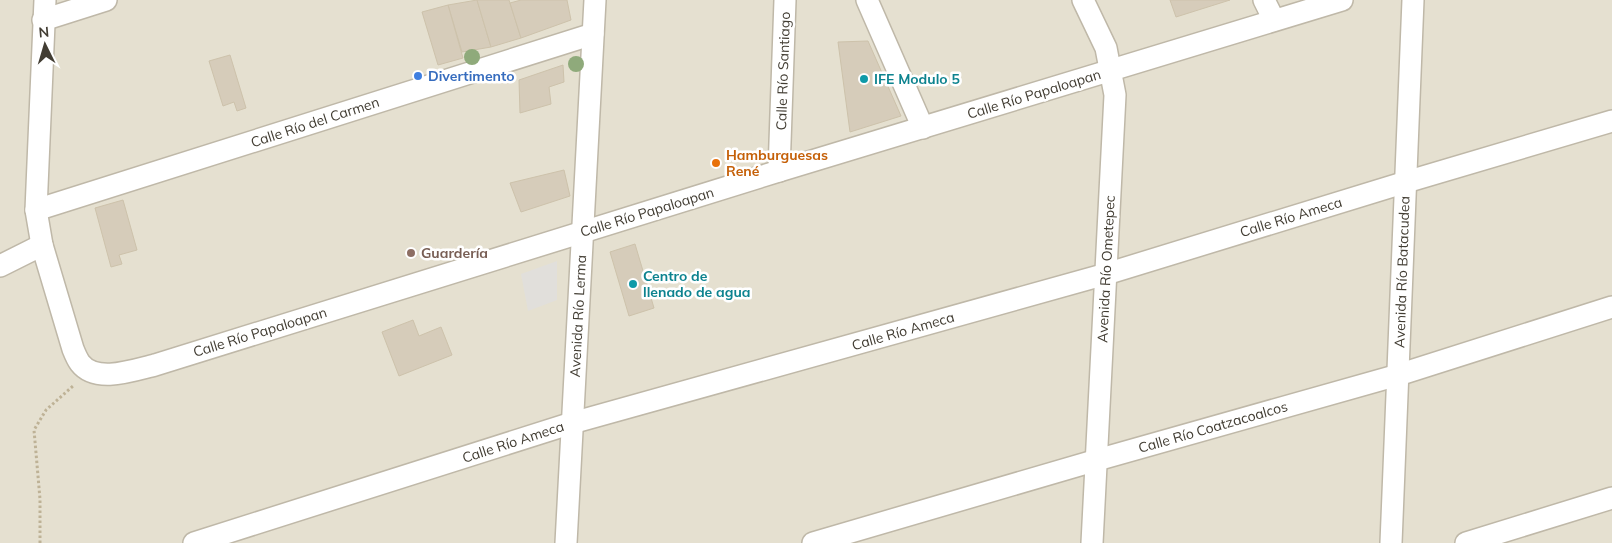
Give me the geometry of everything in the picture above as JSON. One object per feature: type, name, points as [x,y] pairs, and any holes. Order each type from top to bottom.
[{"type":"street","points":[[33,0],[44,10]]},
{"type":"street","points":[[44,10],[106,0]]},
{"type":"street","name":"Avenida Río Lerma","points":[[566,543],[595,0]]},
{"type":"street","name":"Calle Río Santiago","points":[[779,172],[785,0]]},
{"type":"street","points":[[866,0],[923,128]]},
{"type":"street","name":"Avenida Río Ometepec","points":[[1083,0],[1106,48],[1115,95],[1092,543]]},
{"type":"street","points":[[1264,0],[1274,20]]},
{"type":"street","name":"Calle Río Papaloapan","points":[[94,373],[117,374],[155,365],[1342,0]]},
{"type":"street","name":"Avenida Río Batacudea","points":[[1391,543],[1413,0]]},
{"type":"street","points":[[44,10],[36,210],[42,245],[73,349],[81,364],[94,373]]},
{"type":"street","name":"Calle Río del Carmen","points":[[36,210],[593,34]]},
{"type":"street","name":"Calle Río Ameca","points":[[194,543],[572,423],[1106,274],[1612,121]]},
{"type":"street","points":[[0,266],[42,245]]},
{"type":"street","name":"Calle Río Coatzacoalcos","points":[[813,543],[1096,460],[1398,375],[1612,307]]},
{"type":"street","points":[[1466,543],[1612,498]]},
{"type":"path","points":[[40,543],[40,499],[34,430],[46,410],[81,380],[94,373]]},
{"type":"shaded area","points":[[0,0],[1612,0],[1612,543],[0,543]]},
{"type":"shaded area","points":[[557,261],[557,300],[528,311],[521,274]]},
{"type":"building","points":[[477,0],[491,47],[462,52],[448,5]]},
{"type":"building","points":[[477,0],[509,0],[521,38],[491,47]]},
{"type":"building","points":[[521,0],[567,0],[571,20],[521,38],[510,3]]},
{"type":"building","points":[[1170,0],[1230,0],[1176,17]]},
{"type":"building","points":[[448,5],[463,58],[438,65],[422,12]]},
{"type":"building","name":"IFE Modulo 5","points":[[868,41],[901,116],[850,132],[838,42]]},
{"type":"building","points":[[230,55],[246,108],[237,111],[234,102],[223,106],[209,61]]},
{"type":"building","points":[[563,65],[564,82],[549,87],[551,104],[520,113],[519,80]]},
{"type":"building","points":[[564,170],[570,196],[521,212],[510,183]]},
{"type":"building","points":[[123,200],[137,250],[119,255],[122,264],[111,267],[95,208]]},
{"type":"building","name":"Centro de llenado de agua","points":[[635,244],[654,308],[629,316],[610,252]]},
{"type":"building","points":[[413,320],[419,336],[441,327],[452,355],[399,376],[382,332]]},
{"type":"place","name":"Divertimento","points":[[418,76]]},
{"type":"place","name":"IFE Modulo 5","points":[[864,79]]},
{"type":"place","name":"Hamburguesas René","points":[[716,163]]},
{"type":"place","name":"Guardería","points":[[411,253]]},
{"type":"place","name":"Centro de llenado de agua","points":[[633,284]]}]
